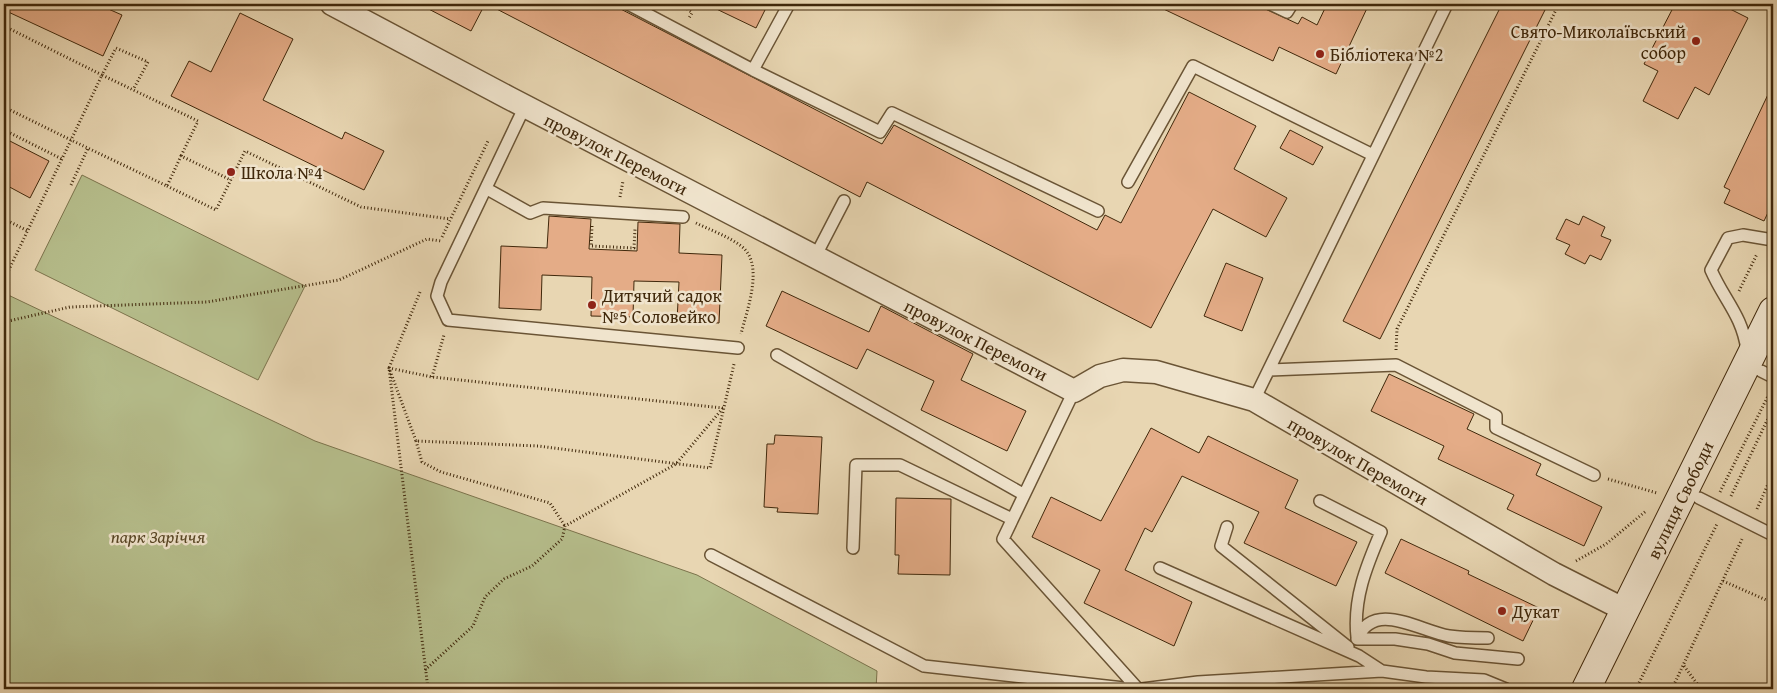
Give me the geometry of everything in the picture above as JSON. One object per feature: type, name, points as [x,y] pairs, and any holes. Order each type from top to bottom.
[{"type":"main road","name":"вулиця Свободи","points":[[1604,689],[1712,504],[1766,369],[1773,311]]},
{"type":"main road","name":"вулиця Свободи","points":[[1586,689],[1719,422],[1766,369]]},
{"type":"main road","points":[[1712,504],[1694,491],[1723,432],[1719,422]]},
{"type":"street","name":"провулок Перемоги","points":[[334,4],[628,160],[1074,391],[1100,376],[1123,370],[1156,372],[1254,400],[1554,574],[1625,610]]},
{"type":"lane","points":[[628,4],[753,70],[880,132],[892,113],[1098,211]]},
{"type":"lane","points":[[753,70],[789,4]]},
{"type":"lane","points":[[1270,4],[1288,12],[1292,4]]},
{"type":"lane","points":[[1254,400],[1447,4]]},
{"type":"lane","points":[[1128,182],[1193,66],[1373,155]]},
{"type":"lane","points":[[525,106],[441,282],[437,296],[448,320],[738,348]]},
{"type":"lane","points":[[487,189],[530,213],[543,208],[683,217]]},
{"type":"lane","points":[[815,257],[844,201]]},
{"type":"lane","points":[[1766,369],[1732,306],[1720,290],[1712,270],[1728,238],[1743,235],[1769,239]]},
{"type":"lane","points":[[776,355],[1023,494]]},
{"type":"lane","points":[[1269,370],[1396,365],[1496,416],[1496,428],[1594,475]]},
{"type":"lane","points":[[1074,391],[1023,494],[1003,540],[1140,689],[1198,682],[1382,671],[1426,677],[1484,680],[1506,689]]},
{"type":"lane","points":[[853,548],[856,465],[900,465],[1012,519]]},
{"type":"lane","points":[[1320,501],[1381,532],[1362,580],[1355,615],[1359,656]]},
{"type":"lane","points":[[1712,504],[1773,535]]},
{"type":"lane","points":[[1227,527],[1220,546],[1359,656],[1382,671]]},
{"type":"lane","points":[[711,555],[924,666],[1133,689]]},
{"type":"lane","points":[[1160,568],[1359,656]]},
{"type":"lane","points":[[1357,639],[1362,627],[1376,619],[1402,622],[1449,636],[1488,638]]},
{"type":"lane","points":[[1357,639],[1395,639],[1428,644],[1455,653],[1518,659]]},
{"type":"path","points":[[1396,365],[1397,330],[1559,4]]},
{"type":"path","points":[[4,26],[198,121],[167,186]]},
{"type":"path","points":[[4,280],[116,48],[148,62],[133,90]]},
{"type":"path","points":[[4,107],[216,210],[245,151],[361,207],[450,219]]},
{"type":"path","points":[[4,130],[62,159]]},
{"type":"path","points":[[437,250],[492,133]]},
{"type":"path","points":[[71,185],[88,148]]},
{"type":"path","points":[[181,156],[231,180]]},
{"type":"path","points":[[616,212],[628,160]]},
{"type":"path","points":[[593,210],[591,246],[634,248],[636,214]]},
{"type":"path","points":[[416,441],[538,446],[710,468],[754,276],[750,258],[742,246],[683,217]]},
{"type":"path","points":[[4,219],[28,231]]},
{"type":"path","points":[[4,322],[70,307],[208,302],[339,280],[427,239],[441,241]]},
{"type":"path","points":[[1732,306],[1769,239]]},
{"type":"path","points":[[422,286],[389,368],[428,689]]},
{"type":"path","points":[[432,377],[448,320]]},
{"type":"path","points":[[389,368],[432,377],[723,408]]},
{"type":"path","points":[[389,368],[422,462],[441,472],[550,503],[565,526],[562,539],[532,566],[504,579],[485,597],[473,626],[425,670]]},
{"type":"path","points":[[1636,689],[1766,369]]},
{"type":"path","points":[[565,526],[676,464],[723,408]]},
{"type":"path","points":[[1712,504],[1773,408]]},
{"type":"path","points":[[1672,689],[1773,473]]},
{"type":"path","points":[[1594,475],[1665,496]]},
{"type":"path","points":[[1554,574],[1606,544],[1650,508]]},
{"type":"path","points":[[1723,581],[1773,603]]},
{"type":"path","points":[[1684,666],[1701,689]]},
{"type":"green space","points":[[82,175],[305,286],[258,380],[35,270]]},
{"type":"green space","name":"парк Заріччя","points":[[4,293],[315,441],[697,575],[877,671],[876,689],[4,689]]},
{"type":"building","points":[[4,4],[97,4],[122,15],[103,56],[4,10]]},
{"type":"building","points":[[419,4],[485,4],[471,31]]},
{"type":"building","points":[[487,4],[611,4],[882,144],[894,125],[1097,230],[1105,215],[1121,223],[1189,92],[1256,126],[1234,169],[1287,198],[1266,237],[1213,209],[1151,328],[867,182],[860,197]]},
{"type":"building","points":[[706,4],[768,4],[756,28]]},
{"type":"building","points":[[1153,4],[1255,4],[1298,24],[1302,17],[1317,25],[1327,4],[1369,4],[1336,74],[1279,47],[1273,61]]},
{"type":"building","points":[[1502,4],[1548,4],[1380,339],[1343,321]]},
{"type":"building","name":"Свято-Миколаївський собор","points":[[1675,4],[1720,4],[1748,18],[1709,95],[1695,87],[1678,119],[1643,101],[1658,71],[1644,64]]},
{"type":"building","points":[[240,13],[293,39],[263,100],[342,139],[345,132],[384,151],[364,190],[171,96],[189,61],[211,72]]},
{"type":"building","points":[[1773,84],[1773,202],[1764,221],[1724,203],[1730,190],[1724,187]]},
{"type":"building","points":[[1290,130],[1323,147],[1313,165],[1280,148]]},
{"type":"building","points":[[4,138],[49,161],[30,198],[4,184]]},
{"type":"building","points":[[549,216],[591,219],[589,249],[637,251],[638,222],[680,224],[679,253],[722,255],[719,323],[677,321],[679,282],[634,281],[633,317],[591,316],[592,277],[542,275],[541,310],[499,308],[501,246],[547,248]]},
{"type":"building","points":[[1583,216],[1605,227],[1601,236],[1611,240],[1601,260],[1590,255],[1585,264],[1565,254],[1570,245],[1556,239],[1566,219],[1579,225]]},
{"type":"building","points":[[1226,263],[1263,278],[1242,331],[1204,316]]},
{"type":"building","points":[[782,291],[869,332],[881,306],[973,354],[961,380],[1026,411],[1007,451],[921,410],[934,381],[867,349],[857,369],[766,326]]},
{"type":"building","points":[[1389,374],[1474,414],[1467,429],[1541,464],[1536,475],[1602,507],[1584,546],[1507,509],[1514,495],[1438,459],[1444,446],[1371,411]]},
{"type":"building","points":[[1151,428],[1199,453],[1208,436],[1298,480],[1285,508],[1357,542],[1336,586],[1244,543],[1259,512],[1182,476],[1152,532],[1145,528],[1125,570],[1192,602],[1174,646],[1084,603],[1100,570],[1032,537],[1051,497],[1101,521]]},
{"type":"building","points":[[775,435],[822,437],[818,514],[777,512],[778,508],[764,507],[767,444],[774,444]]},
{"type":"building","points":[[896,498],[951,499],[950,575],[898,574],[899,555],[895,555]]},
{"type":"building","points":[[1401,539],[1469,571],[1468,574],[1539,608],[1523,641],[1385,573]]},
{"type":"place","name":"Свято-Миколаївський собор","points":[[1696,41]]},
{"type":"place","name":"Бібліотека №2","points":[[1320,54]]},
{"type":"place","name":"Школа №4","points":[[231,172]]},
{"type":"place","name":"Дитячий садок №5 Соловейко","points":[[592,305]]},
{"type":"place","name":"Дукат","points":[[1502,611]]}]
